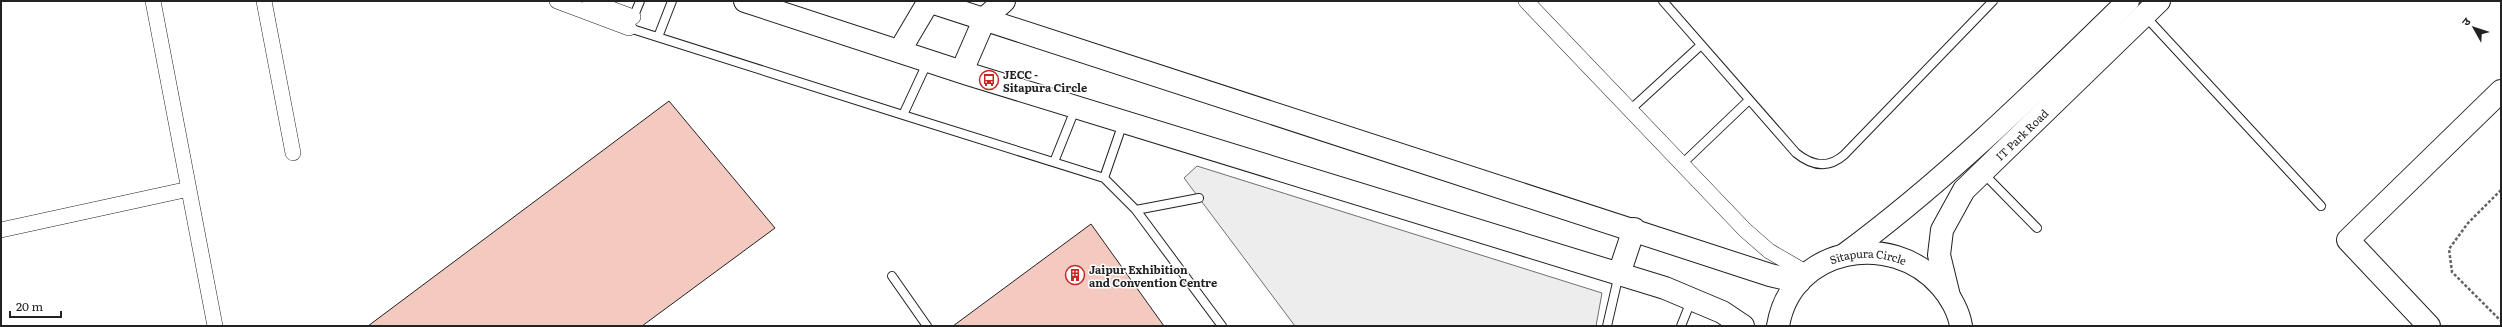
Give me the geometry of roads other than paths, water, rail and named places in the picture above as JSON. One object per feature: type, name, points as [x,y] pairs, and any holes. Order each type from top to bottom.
[{"type":"street","points":[[153,1],[215,326]]},
{"type":"street","points":[[264,1],[293,152]]},
{"type":"street","points":[[557,1],[631,23]]},
{"type":"street","points":[[590,1],[631,23]]},
{"type":"street","points":[[745,1],[900,50],[928,61],[1665,288],[1722,312],[1743,326]]},
{"type":"street","points":[[900,50],[929,1],[1634,229],[1770,275],[1803,278]]},
{"type":"street","points":[[962,71],[985,18],[1004,1]]},
{"type":"street","points":[[1526,1],[1682,164],[1768,251],[1803,278]]},
{"type":"street","name":"IT Park Road","points":[[1844,255],[1894,218],[1961,161],[2128,1]]},
{"type":"street","name":"IT Park Road","points":[[1949,296],[1939,255],[1942,230],[1964,190],[2152,8]]},
{"type":"street","points":[[2429,326],[2348,240],[2501,91]]},
{"type":"street","points":[[1,230],[189,189]]},
{"type":"street","points":[[1619,274],[1634,229]]},
{"type":"street","name":"Sitapura Circle","points":[[1778,326],[1780,315],[1803,278],[1822,263],[1844,255],[1874,251],[1903,258],[1930,273],[1949,296],[1961,326]]},
{"type":"lane","points":[[640,1],[631,23],[658,37],[1104,178],[1136,210],[1222,326]]},
{"type":"lane","points":[[658,37],[672,1]]},
{"type":"lane","points":[[1663,1],[1702,44],[1749,100],[1804,160],[1814,164],[1830,164],[1844,155],[1993,1]]},
{"type":"lane","points":[[2152,8],[2321,206]]},
{"type":"lane","points":[[1630,110],[1702,44]]},
{"type":"lane","points":[[903,115],[928,61]]},
{"type":"lane","points":[[1682,164],[1749,100]]},
{"type":"lane","points":[[1054,162],[1077,106]]},
{"type":"lane","points":[[1104,178],[1124,121]]},
{"type":"lane","points":[[1982,173],[2037,228]]},
{"type":"lane","points":[[1136,210],[1200,198]]},
{"type":"lane","points":[[1607,326],[1619,274]]},
{"type":"lane","points":[[892,276],[927,326]]},
{"type":"lane","points":[[1681,326],[1691,300]]},
{"type":"place","name":"JECC - Sitapura Circle","points":[[989,80]]},
{"type":"place","name":"Jaipur Exhibition and Convention Centre","points":[[1075,275]]}]
